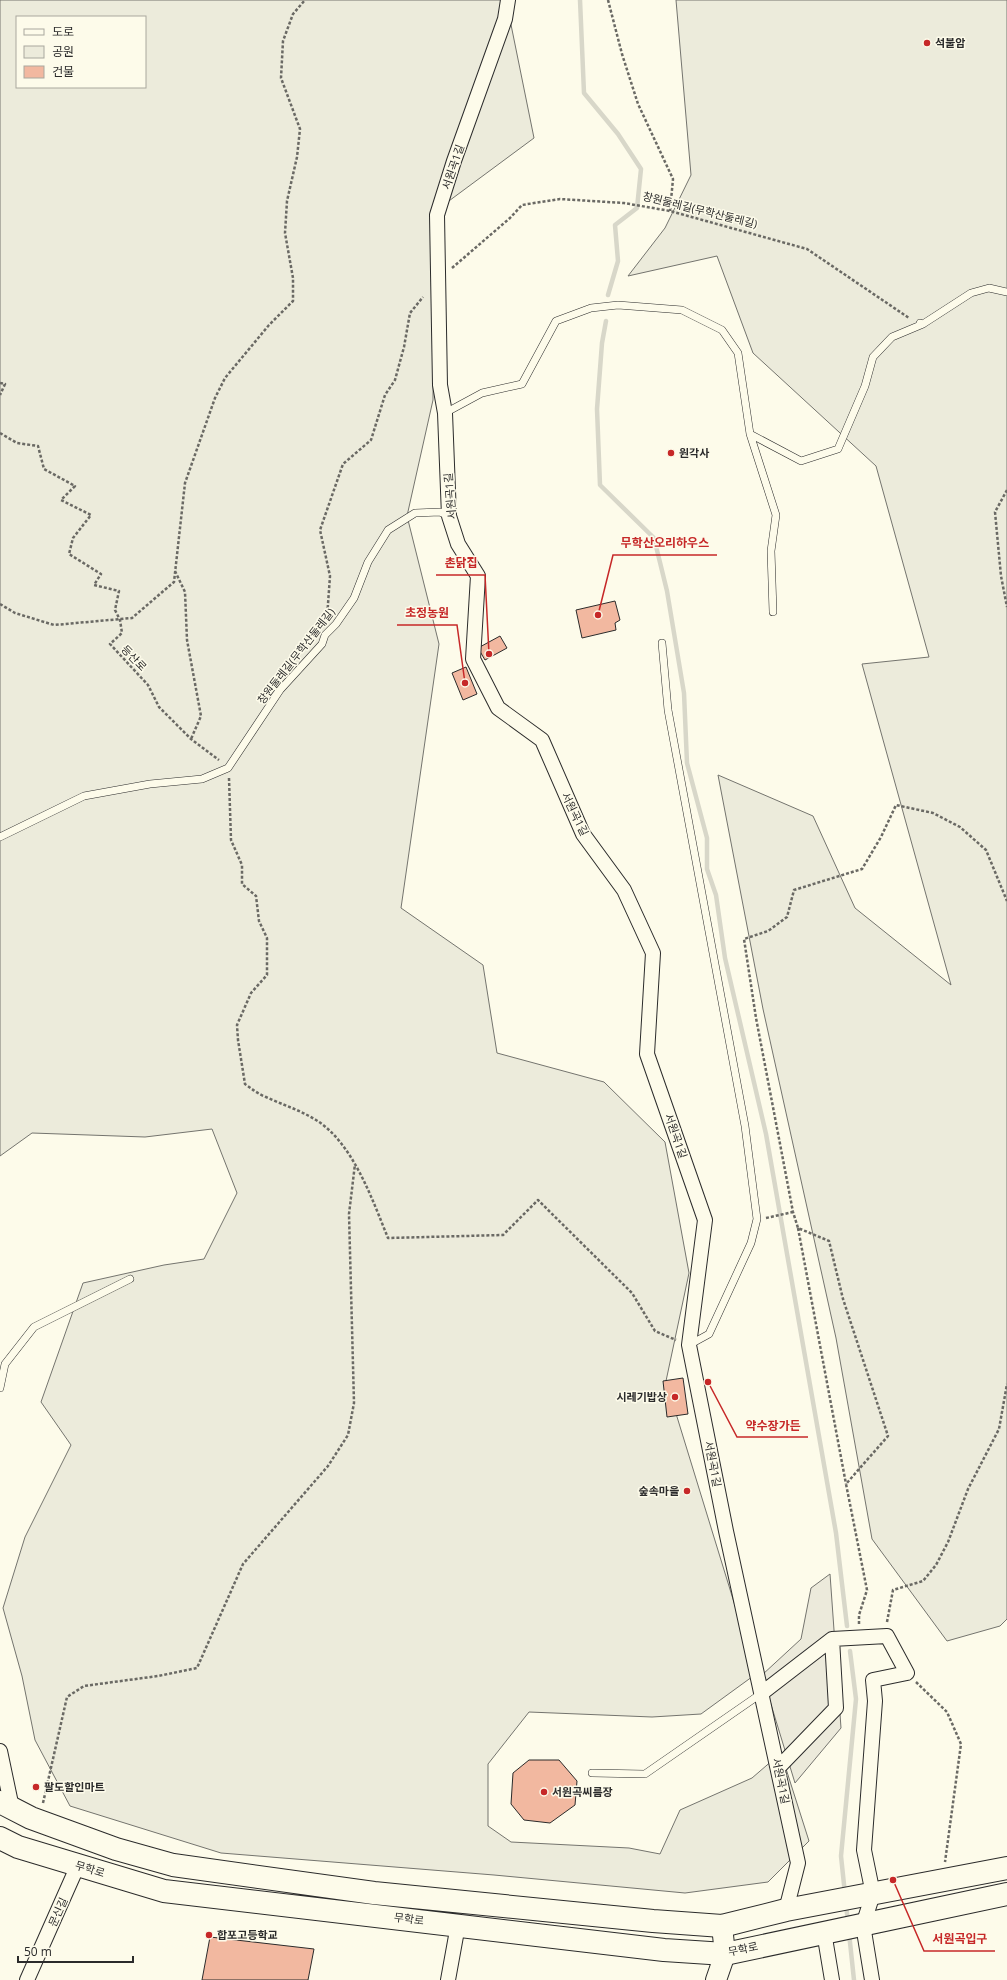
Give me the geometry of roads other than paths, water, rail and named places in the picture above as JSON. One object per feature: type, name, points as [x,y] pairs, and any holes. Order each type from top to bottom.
[{"type":"main road","name":"무학로","points":[[6,1805],[39,1821],[116,1849],[173,1865],[374,1893],[652,1921],[722,1926],[786,1910],[873,1894]]},
{"type":"main road","name":"무학로","points":[[0,1838],[18,1847],[164,1891],[664,1950],[725,1954],[824,1932],[864,1925]]},
{"type":"main road","points":[[873,1894],[1007,1868]]},
{"type":"main road","points":[[864,1925],[1007,1894]]},
{"type":"main road","points":[[716,1980],[725,1954],[722,1926]]},
{"type":"street","name":"서원곡1길","points":[[508,0],[505,19],[454,161],[437,215],[440,385],[445,413],[449,516],[458,544],[478,576],[473,659],[498,708],[542,740],[583,834],[624,890],[653,954],[647,1054],[705,1220],[689,1345],[726,1531],[798,1863],[786,1910]]},
{"type":"street","points":[[762,1693],[832,1639],[887,1636],[907,1673],[873,1680],[875,1701],[864,1850],[873,1894],[864,1925],[872,1980]]},
{"type":"street","points":[[778,1768],[836,1708],[832,1639]]},
{"type":"street","points":[[0,1751],[6,1805]]},
{"type":"street","name":"문신길","points":[[27,1980],[78,1865]]},
{"type":"street","points":[[448,1980],[458,1925]]},
{"type":"street","points":[[824,1932],[832,1980]]},
{"type":"lane","points":[[750,434],[801,462],[838,449],[865,386],[873,356],[892,337],[971,294],[989,288],[1007,292]]},
{"type":"lane","points":[[445,413],[482,393],[522,384],[556,321],[591,308],[618,305],[682,310],[722,330],[738,353],[750,434],[776,515],[771,551],[773,612]]},
{"type":"lane","name":"창원둘레길(무학산둘레길)","points":[[0,837],[84,796],[157,783],[202,779],[228,768],[280,690],[322,644],[325,635],[336,624],[354,598],[368,562],[388,530],[415,513],[440,512],[449,516]]},
{"type":"lane","points":[[662,643],[668,710],[746,1126],[757,1219],[751,1243],[710,1334],[689,1345]]},
{"type":"lane","points":[[0,1388],[5,1364],[34,1327],[130,1279]]},
{"type":"lane","points":[[592,1773],[645,1774],[762,1693]]},
{"type":"waterway","points":[[580,0],[584,93],[618,134],[641,169],[637,208],[615,225],[618,261],[608,295]]},
{"type":"waterway","points":[[606,321],[602,343],[597,409],[600,485],[654,538],[667,591],[684,693],[687,763],[707,838],[707,869],[716,895],[725,958],[766,1134],[836,1533],[847,1626]]},
{"type":"waterway","points":[[845,1894],[841,1856],[856,1699],[850,1651]]},
{"type":"waterway","points":[[846,1905],[848,1922]]},
{"type":"waterway","points":[[849,1933],[854,1980]]},
{"type":"place","name":"석불암","points":[[927,43]]},
{"type":"place","name":"원각사","points":[[671,453]]},
{"type":"place","name":"무학산오리하우스","points":[[598,615]]},
{"type":"place","name":"촌닭집","points":[[489,654]]},
{"type":"place","name":"초정농원","points":[[465,683]]},
{"type":"place","name":"약수장가든","points":[[708,1382]]},
{"type":"place","name":"시레기밥상","points":[[675,1397]]},
{"type":"place","name":"숲속마을","points":[[687,1491]]},
{"type":"place","name":"팔도할인마트","points":[[36,1787]]},
{"type":"place","name":"서원곡씨름장","points":[[544,1792]]},
{"type":"place","name":"서원곡입구","points":[[893,1880]]},
{"type":"place","name":"합포고등학교","points":[[209,1935]]}]
